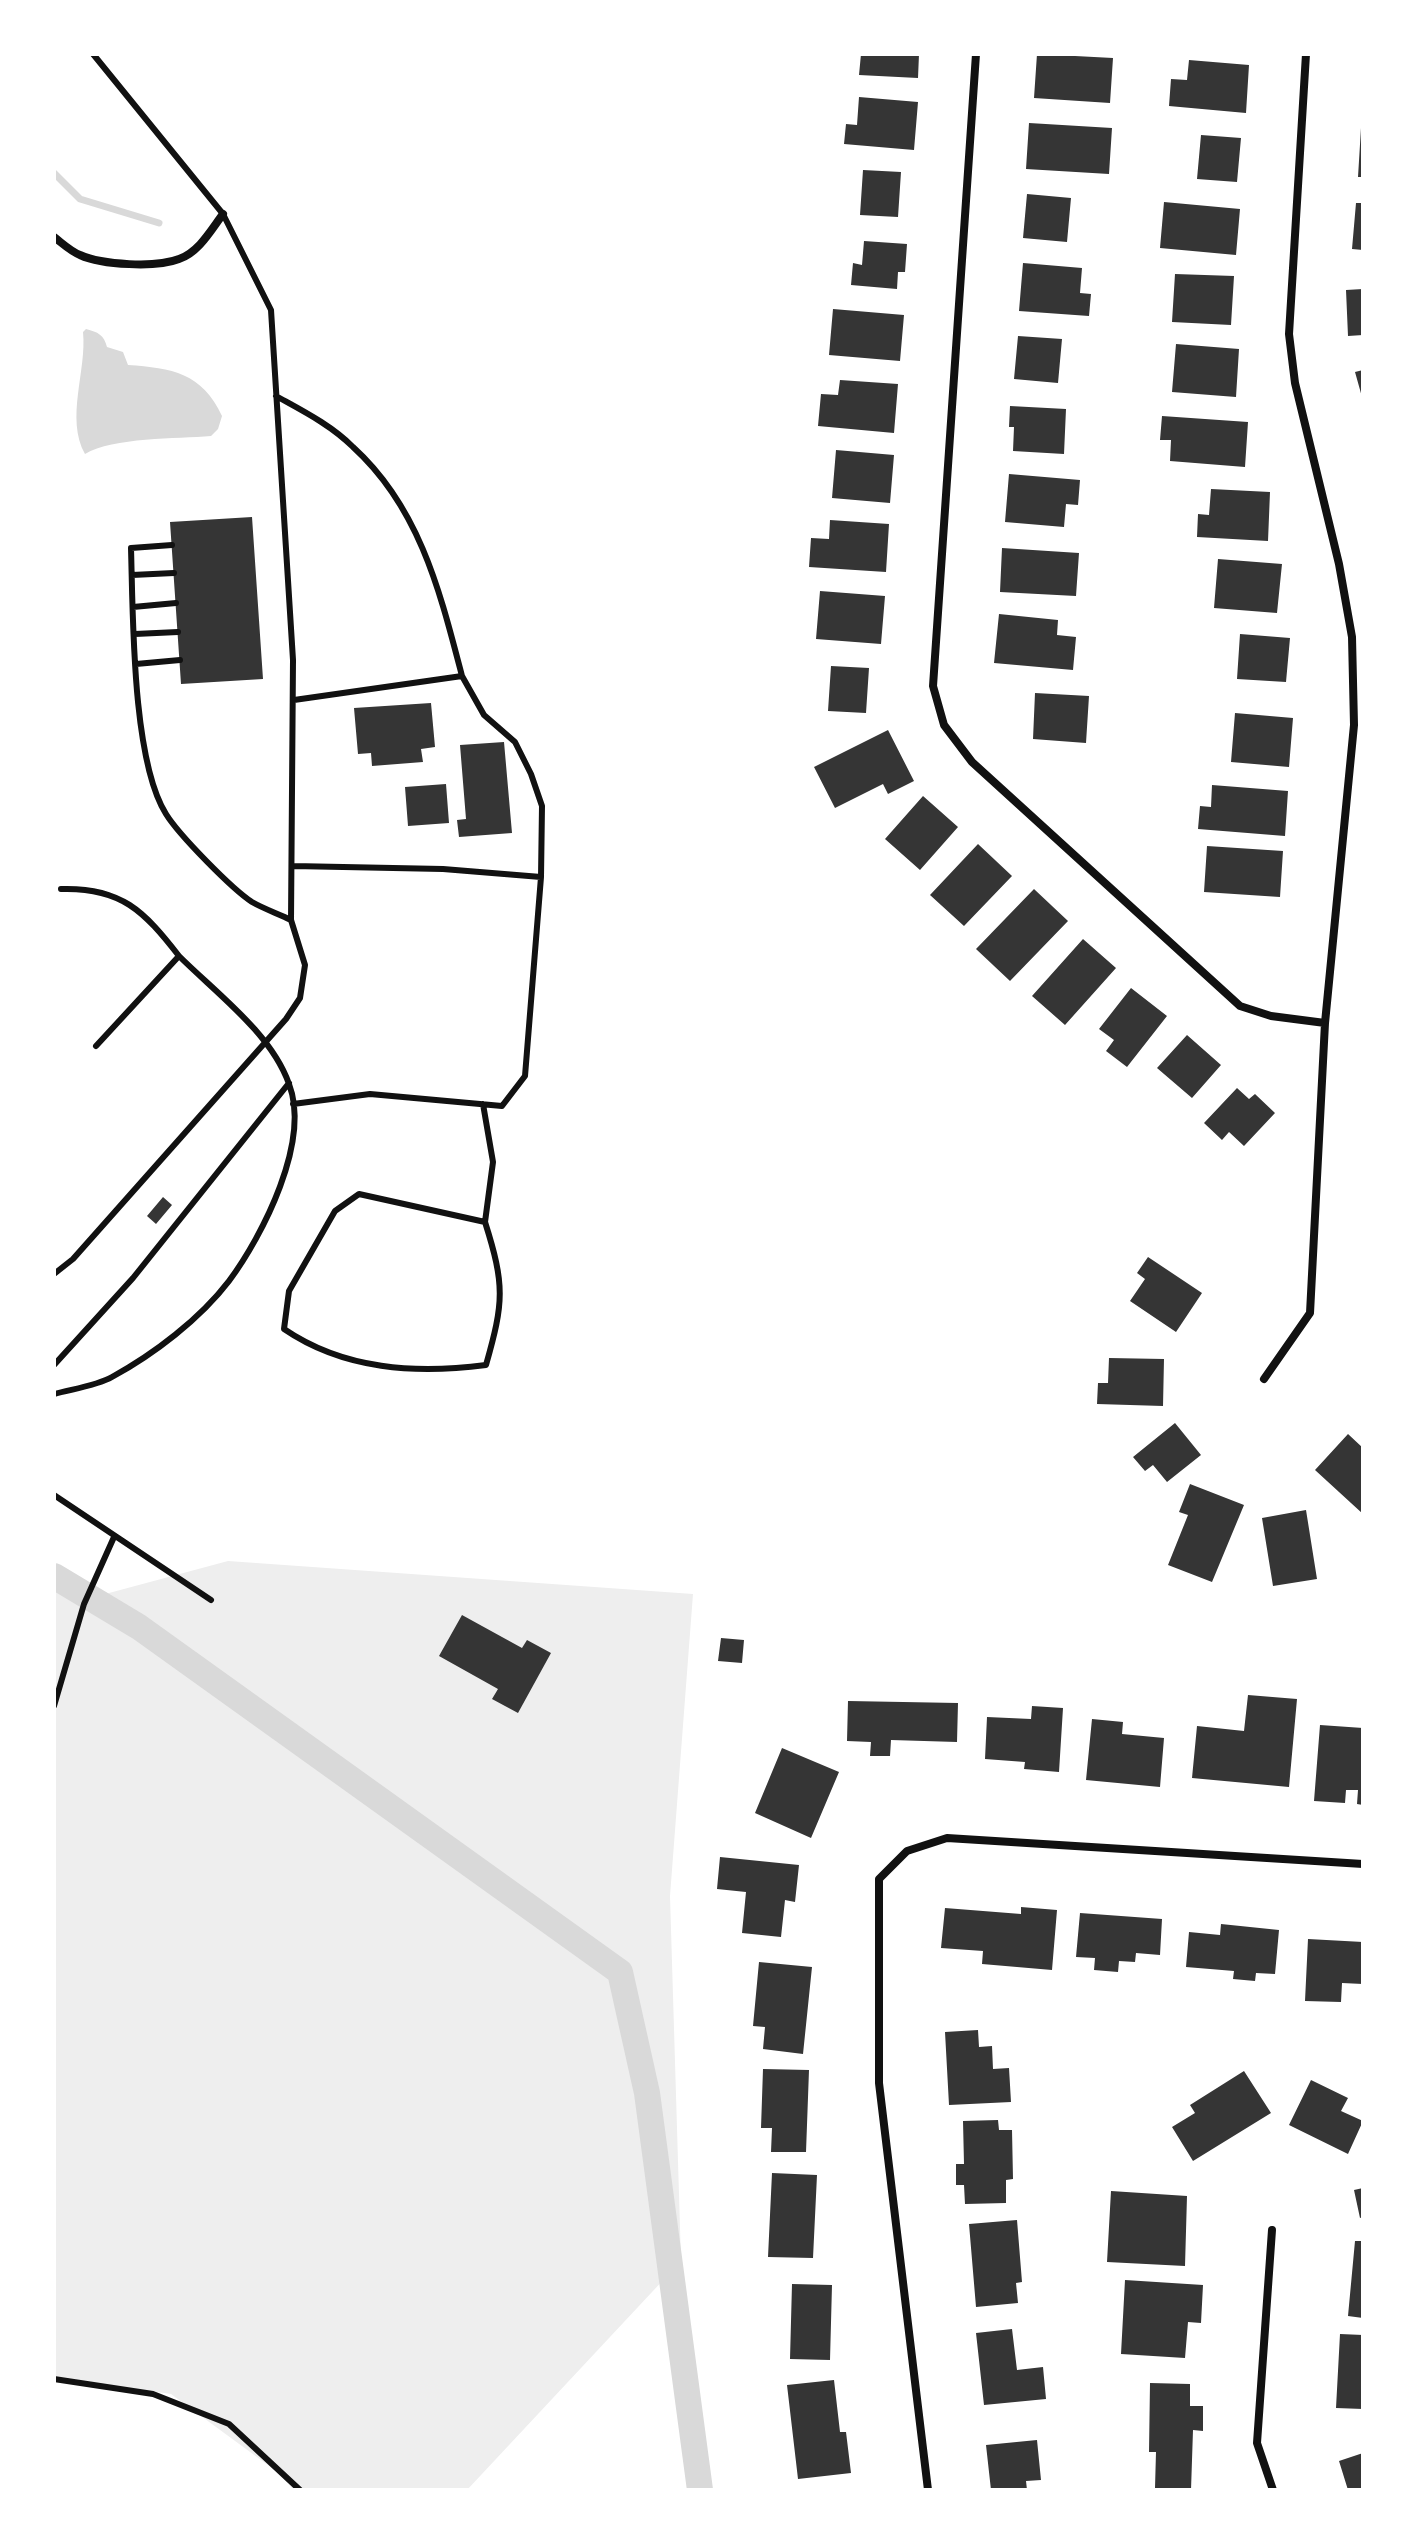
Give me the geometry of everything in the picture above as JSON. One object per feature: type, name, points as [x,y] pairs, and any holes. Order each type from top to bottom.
[{"type":"street","points":[[976,54],[933,686],[944,725],[972,762],[1240,1006],[1271,1016],[1325,1023]]},
{"type":"street","points":[[1264,1379],[1310,1313],[1325,1023],[1358,725],[1352,637],[1339,564],[1295,383],[1289,334],[1306,54]]},
{"type":"street","points":[[54,237],[75,253],[93,260],[138,264],[166,261],[180,259],[203,242],[223,214]]},
{"type":"street","points":[[928,2490],[879,2083],[879,1879],[907,1851],[947,1838],[1363,1864]]},
{"type":"street","points":[[1272,2230],[1257,2443],[1273,2490]]},
{"type":"lane","points":[[54,1274],[73,1259],[265,1043],[300,998],[305,965],[291,920],[294,700],[271,310],[223,214],[93,54]]},
{"type":"lane","points":[[276,396],[324,423],[354,447],[415,527],[436,578],[462,676],[484,715],[515,742],[542,806],[541,877],[525,1076],[502,1106],[370,1094],[293,1104]]},
{"type":"lane","points":[[172,545],[131,548],[136,664],[150,773],[165,813],[251,901],[291,920]]},
{"type":"lane","points":[[132,575],[174,573]]},
{"type":"lane","points":[[133,607],[176,603]]},
{"type":"lane","points":[[135,634],[178,632]]},
{"type":"lane","points":[[136,664],[180,660]]},
{"type":"lane","points":[[294,700],[462,676]]},
{"type":"lane","points":[[293,866],[443,869],[541,877]]},
{"type":"lane","points":[[54,1394],[110,1379],[176,1335],[228,1282],[283,1180],[297,1121],[289,1083],[265,1043],[179,956],[148,916],[120,898],[90,888],[61,889]]},
{"type":"lane","points":[[96,1046],[179,956]]},
{"type":"lane","points":[[54,1365],[133,1278],[289,1083]]},
{"type":"lane","points":[[483,1104],[493,1162],[485,1222],[501,1272],[500,1319],[486,1365],[439,1371],[361,1364],[303,1341],[284,1329],[289,1291],[335,1211],[359,1194],[420,1204],[485,1222]]},
{"type":"lane","points":[[54,1495],[211,1600]]},
{"type":"lane","points":[[54,1706],[84,1604],[114,1537]]},
{"type":"lane","points":[[54,2379],[153,2394],[229,2424],[300,2490]]},
{"type":"shaded area","points":[[86,329],[100,335],[107,347],[123,352],[128,365],[172,371],[195,382],[205,390],[222,416],[218,429],[211,436],[112,444],[85,454],[79,440],[77,410],[83,332]]},
{"type":"shaded area","points":[[228,1561],[693,1594],[670,1896],[681,2261],[467,2490],[294,2490],[276,2471],[171,2394],[54,2377],[54,1586],[83,1600]]},
{"type":"building","points":[[861,54],[919,54],[918,78],[859,75]]},
{"type":"building","points":[[1037,54],[1113,58],[1110,103],[1034,98]]},
{"type":"building","points":[[1189,60],[1249,65],[1246,113],[1169,106],[1171,79],[1187,80]]},
{"type":"building","points":[[859,97],[918,102],[914,150],[844,144],[846,124],[857,125]]},
{"type":"building","points":[[1029,123],[1112,128],[1109,174],[1026,169]]},
{"type":"building","points":[[1361,128],[1363,177],[1358,177]]},
{"type":"building","points":[[1201,135],[1241,138],[1237,182],[1197,179]]},
{"type":"building","points":[[863,170],[901,172],[898,217],[860,215]]},
{"type":"building","points":[[1027,194],[1071,198],[1067,242],[1023,238]]},
{"type":"building","points":[[1164,202],[1240,209],[1236,255],[1160,248]]},
{"type":"building","points":[[1356,203],[1363,203],[1363,250],[1352,249]]},
{"type":"building","points":[[864,241],[907,244],[905,272],[898,272],[897,289],[851,285],[853,263],[862,265]]},
{"type":"building","points":[[1023,263],[1082,268],[1080,293],[1091,294],[1089,316],[1019,311]]},
{"type":"building","points":[[1175,274],[1234,276],[1231,325],[1172,322]]},
{"type":"building","points":[[1363,289],[1363,335],[1348,336],[1346,290]]},
{"type":"building","points":[[833,309],[904,315],[900,361],[829,355]]},
{"type":"building","points":[[1018,336],[1062,339],[1058,383],[1014,379]]},
{"type":"building","points":[[1176,344],[1239,349],[1236,397],[1172,392]]},
{"type":"building","points":[[1363,370],[1363,397],[1362,397],[1355,372]]},
{"type":"building","points":[[840,380],[898,384],[894,433],[818,426],[821,394],[838,395]]},
{"type":"building","points":[[1010,406],[1066,409],[1064,454],[1013,451],[1014,427],[1009,427]]},
{"type":"building","points":[[1162,416],[1248,422],[1245,467],[1170,461],[1171,440],[1160,440]]},
{"type":"building","points":[[836,450],[894,455],[890,503],[832,498]]},
{"type":"building","points":[[1009,474],[1080,480],[1078,505],[1066,504],[1064,527],[1005,522]]},
{"type":"building","points":[[1211,489],[1270,492],[1268,541],[1197,537],[1198,514],[1209,515]]},
{"type":"building","points":[[252,517],[263,679],[181,684],[170,522]]},
{"type":"building","points":[[830,520],[889,524],[886,572],[809,567],[811,538],[829,539]]},
{"type":"building","points":[[1002,548],[1079,553],[1076,596],[1000,592]]},
{"type":"building","points":[[1218,559],[1282,564],[1277,613],[1214,608]]},
{"type":"building","points":[[820,591],[885,596],[881,644],[816,639]]},
{"type":"building","points":[[999,614],[1058,620],[1057,635],[1076,637],[1073,670],[994,663]]},
{"type":"building","points":[[1240,634],[1290,638],[1286,682],[1237,679]]},
{"type":"building","points":[[831,666],[869,668],[866,713],[828,711]]},
{"type":"building","points":[[1035,693],[1089,696],[1086,743],[1033,739]]},
{"type":"building","points":[[431,703],[435,747],[421,749],[423,762],[372,766],[371,753],[358,754],[354,708]]},
{"type":"building","points":[[1235,713],[1293,718],[1289,767],[1231,762]]},
{"type":"building","points":[[888,730],[914,781],[888,794],[883,784],[835,808],[814,767]]},
{"type":"building","points":[[504,742],[512,833],[459,837],[457,820],[466,819],[460,745]]},
{"type":"building","points":[[446,784],[449,823],[408,826],[405,787]]},
{"type":"building","points":[[1212,785],[1288,791],[1285,836],[1198,829],[1200,806],[1211,807]]},
{"type":"building","points":[[923,796],[958,827],[920,870],[885,839]]},
{"type":"building","points":[[978,844],[1012,876],[964,926],[930,895]]},
{"type":"building","points":[[1207,846],[1283,851],[1280,897],[1204,892]]},
{"type":"building","points":[[1034,889],[1068,921],[1010,981],[976,949]]},
{"type":"building","points":[[1083,939],[1116,968],[1065,1025],[1032,996]]},
{"type":"building","points":[[1131,988],[1167,1016],[1127,1067],[1106,1051],[1114,1040],[1099,1029]]},
{"type":"building","points":[[1187,1035],[1221,1065],[1192,1098],[1157,1068]]},
{"type":"building","points":[[1237,1088],[1249,1099],[1255,1094],[1275,1113],[1244,1146],[1229,1132],[1222,1140],[1204,1123]]},
{"type":"building","points":[[163,1197],[172,1205],[156,1224],[147,1216]]},
{"type":"building","points":[[1148,1257],[1202,1293],[1176,1332],[1130,1301],[1145,1279],[1137,1273]]},
{"type":"building","points":[[1109,1358],[1164,1359],[1163,1406],[1097,1404],[1098,1383],[1108,1383]]},
{"type":"building","points":[[1175,1423],[1201,1455],[1167,1482],[1153,1465],[1145,1471],[1133,1457]]},
{"type":"building","points":[[1348,1434],[1363,1448],[1363,1514],[1315,1470]]},
{"type":"building","points":[[1190,1484],[1244,1505],[1212,1582],[1168,1565],[1188,1515],[1179,1512]]},
{"type":"building","points":[[1306,1510],[1317,1579],[1273,1586],[1262,1518]]},
{"type":"building","points":[[462,1615],[522,1648],[527,1640],[551,1653],[518,1713],[492,1699],[498,1689],[439,1656]]},
{"type":"building","points":[[721,1638],[744,1640],[742,1663],[718,1661]]},
{"type":"building","points":[[1248,1695],[1297,1699],[1289,1787],[1192,1778],[1197,1726],[1244,1731]]},
{"type":"building","points":[[848,1701],[958,1703],[957,1742],[891,1740],[890,1756],[870,1756],[871,1742],[847,1741]]},
{"type":"building","points":[[1032,1706],[1063,1708],[1059,1772],[1024,1769],[1025,1762],[985,1759],[987,1717],[1031,1719]]},
{"type":"building","points":[[1092,1719],[1123,1722],[1122,1734],[1164,1738],[1160,1787],[1086,1780]]},
{"type":"building","points":[[1320,1725],[1363,1728],[1363,1805],[1357,1804],[1358,1790],[1346,1790],[1345,1803],[1314,1801]]},
{"type":"building","points":[[782,1748],[839,1772],[811,1838],[755,1813]]},
{"type":"building","points":[[720,1857],[799,1865],[795,1902],[785,1900],[781,1937],[742,1933],[746,1892],[717,1889]]},
{"type":"building","points":[[1021,1907],[1057,1910],[1052,1970],[982,1964],[983,1951],[941,1948],[945,1908],[1021,1914]]},
{"type":"building","points":[[1080,1913],[1162,1919],[1160,1955],[1136,1953],[1135,1962],[1119,1961],[1118,1972],[1094,1970],[1095,1958],[1076,1957]]},
{"type":"building","points":[[1221,1924],[1279,1930],[1275,1974],[1256,1973],[1255,1981],[1233,1979],[1234,1971],[1186,1967],[1189,1932],[1220,1935]]},
{"type":"building","points":[[1308,1939],[1363,1942],[1363,1984],[1342,1983],[1341,2002],[1305,2001]]},
{"type":"building","points":[[759,1962],[812,1967],[803,2054],[763,2049],[765,2027],[753,2026]]},
{"type":"building","points":[[978,2030],[979,2047],[992,2046],[993,2069],[1009,2068],[1011,2102],[949,2105],[945,2032]]},
{"type":"building","points":[[763,2069],[809,2070],[806,2152],[771,2152],[772,2128],[761,2128]]},
{"type":"building","points":[[1244,2071],[1271,2113],[1193,2161],[1172,2127],[1195,2113],[1190,2105]]},
{"type":"building","points":[[1311,2080],[1348,2098],[1341,2111],[1363,2121],[1348,2154],[1289,2125]]},
{"type":"building","points":[[998,2120],[999,2130],[1012,2130],[1013,2179],[1006,2180],[1006,2203],[965,2204],[964,2185],[956,2185],[956,2164],[964,2164],[963,2121]]},
{"type":"building","points":[[772,2173],[817,2175],[813,2258],[768,2257]]},
{"type":"building","points":[[1363,2188],[1363,2217],[1360,2218],[1354,2190]]},
{"type":"building","points":[[1111,2191],[1187,2196],[1185,2266],[1107,2262]]},
{"type":"building","points":[[1017,2220],[1022,2282],[1016,2283],[1018,2303],[976,2307],[969,2224]]},
{"type":"building","points":[[1355,2241],[1363,2241],[1363,2318],[1348,2316]]},
{"type":"building","points":[[1125,2280],[1203,2285],[1201,2323],[1188,2322],[1185,2358],[1121,2354]]},
{"type":"building","points":[[792,2284],[832,2285],[830,2360],[790,2359]]},
{"type":"building","points":[[1012,2329],[1017,2370],[1043,2367],[1046,2399],[984,2405],[976,2333]]},
{"type":"building","points":[[1340,2334],[1363,2335],[1363,2409],[1336,2408]]},
{"type":"building","points":[[834,2380],[840,2432],[846,2432],[851,2473],[798,2479],[787,2385]]},
{"type":"building","points":[[1150,2383],[1190,2384],[1190,2406],[1203,2406],[1203,2431],[1193,2430],[1191,2490],[1155,2488],[1156,2452],[1149,2452]]},
{"type":"building","points":[[1037,2440],[1041,2480],[1026,2481],[1027,2490],[991,2490],[986,2445]]},
{"type":"building","points":[[1363,2453],[1363,2490],[1348,2490],[1339,2461]]},
{"type":"waterway","points":[[54,173],[80,199],[159,223]]},
{"type":"waterway","points":[[54,1576],[139,1627],[620,1972],[647,2093],[700,2490]]}]
